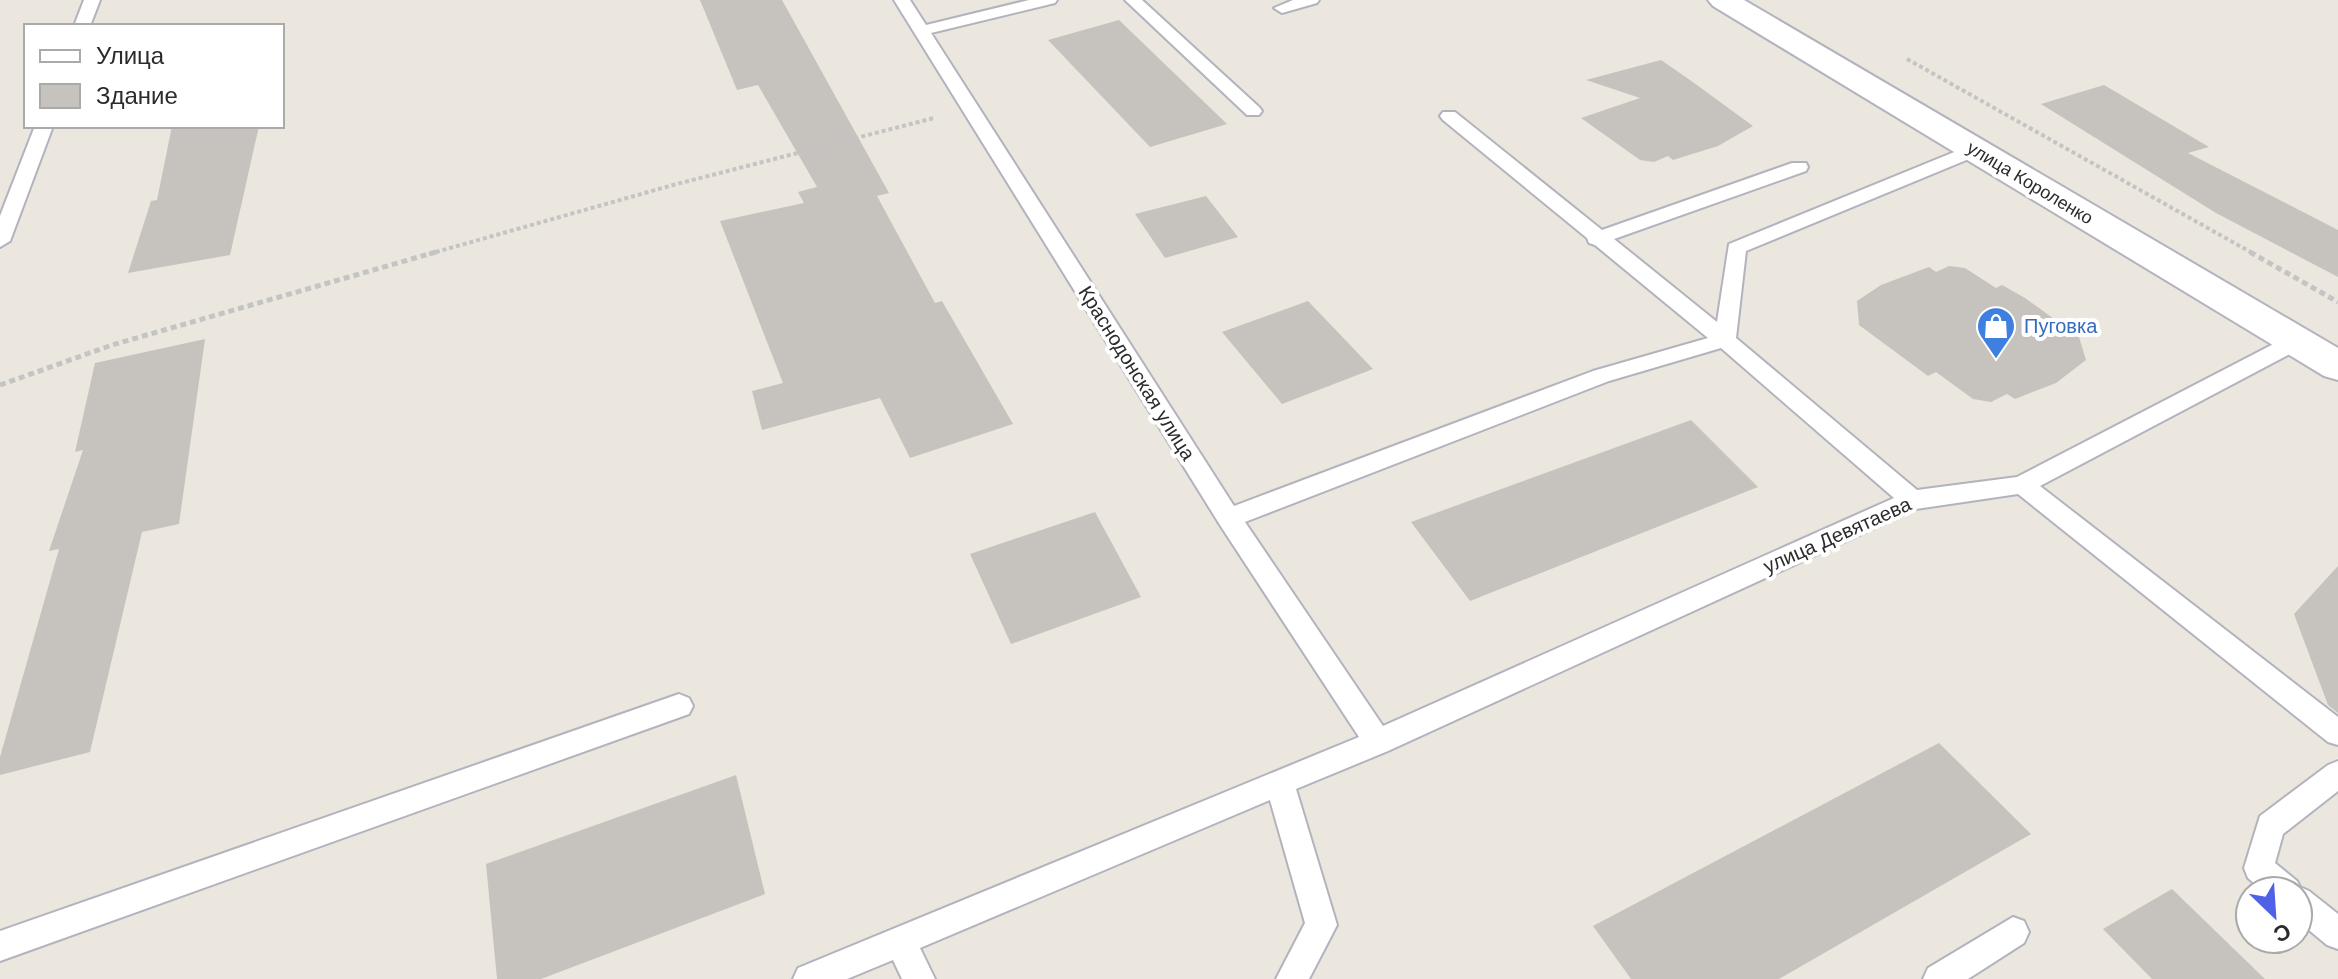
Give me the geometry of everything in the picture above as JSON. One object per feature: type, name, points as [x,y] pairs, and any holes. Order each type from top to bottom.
[{"type":"street","name":"улица Короленко","points":[[1723,0],[2338,366]]},
{"type":"lane","points":[[83,24],[92,0]]},
{"type":"lane","name":"Краснодонская улица","points":[[902,0],[1229,518],[1378,742]]},
{"type":"lane","points":[[921,31],[1049,0]]},
{"type":"lane","points":[[1133,0],[1253,111]]},
{"type":"lane","points":[[1282,8],[1311,0]]},
{"type":"lane","points":[[1449,116],[1596,239],[1725,340],[1912,500]]},
{"type":"lane","points":[[0,241],[43,128]]},
{"type":"lane","points":[[1725,340],[1736,248],[1975,150]]},
{"type":"lane","points":[[1596,239],[1799,167]]},
{"type":"lane","points":[[1229,518],[1601,376],[1725,340]]},
{"type":"lane","name":"улица Девятаева","points":[[809,979],[1378,742],[1912,500],[2022,485],[2297,341]]},
{"type":"lane","points":[[2022,485],[2338,733]]},
{"type":"lane","points":[[0,946],[679,706]]},
{"type":"lane","points":[[2267,875],[2259,868],[2270,826],[2338,774]]},
{"type":"lane","points":[[1280,783],[1321,925],[1292,979]]},
{"type":"lane","points":[[2314,914],[2338,934]]},
{"type":"lane","points":[[1939,979],[2013,932]]},
{"type":"lane","points":[[900,941],[919,979]]},
{"type":"path","points":[[1900,55],[2338,302]]},
{"type":"path","points":[[0,385],[112,345],[658,189],[970,109]]},
{"type":"building","points":[[700,0],[782,0],[889,193],[877,196],[935,303],[942,301],[1013,424],[910,458],[880,398],[762,430],[752,391],[783,383],[720,221],[804,203],[798,192],[817,187],[758,85],[737,90]]},
{"type":"building","points":[[1119,20],[1227,124],[1150,147],[1048,40]]},
{"type":"building","points":[[1661,60],[1753,126],[1718,146],[1673,160],[1668,156],[1654,162],[1640,160],[1581,118],[1640,98],[1586,80]]},
{"type":"building","points":[[2104,85],[2209,147],[2188,153],[2338,230],[2338,277],[2216,213],[2041,104]]},
{"type":"building","points":[[172,128],[259,128],[230,255],[128,273],[151,201],[157,200]]},
{"type":"building","points":[[1206,196],[1238,237],[1165,258],[1135,214]]},
{"type":"building","points":[[1949,266],[1965,268],[1996,288],[2002,285],[2025,298],[2079,337],[2086,360],[2056,383],[2015,399],[2007,394],[1991,402],[1973,399],[1936,372],[1928,376],[1859,325],[1857,301],[1881,285],[1929,267],[1936,272]]},
{"type":"building","points":[[1308,301],[1373,369],[1282,404],[1222,332]]},
{"type":"building","points":[[205,339],[179,524],[142,532],[90,752],[0,775],[0,757],[59,549],[49,551],[83,450],[75,452],[95,363]]},
{"type":"building","points":[[1691,420],[1758,487],[1470,601],[1411,522]]},
{"type":"building","points":[[1095,512],[1141,597],[1011,644],[970,554]]},
{"type":"building","points":[[2338,566],[2338,713],[2328,705],[2294,614]]},
{"type":"building","points":[[1939,743],[2031,834],[1779,979],[1631,979],[1593,926]]},
{"type":"building","points":[[736,775],[765,894],[541,979],[497,979],[486,864]]},
{"type":"building","points":[[2172,889],[2234,949],[2234,955],[2240,955],[2265,979],[2152,979],[2103,929]]},
{"type":"place","name":"Пуговка","points":[[1996,360]]}]
